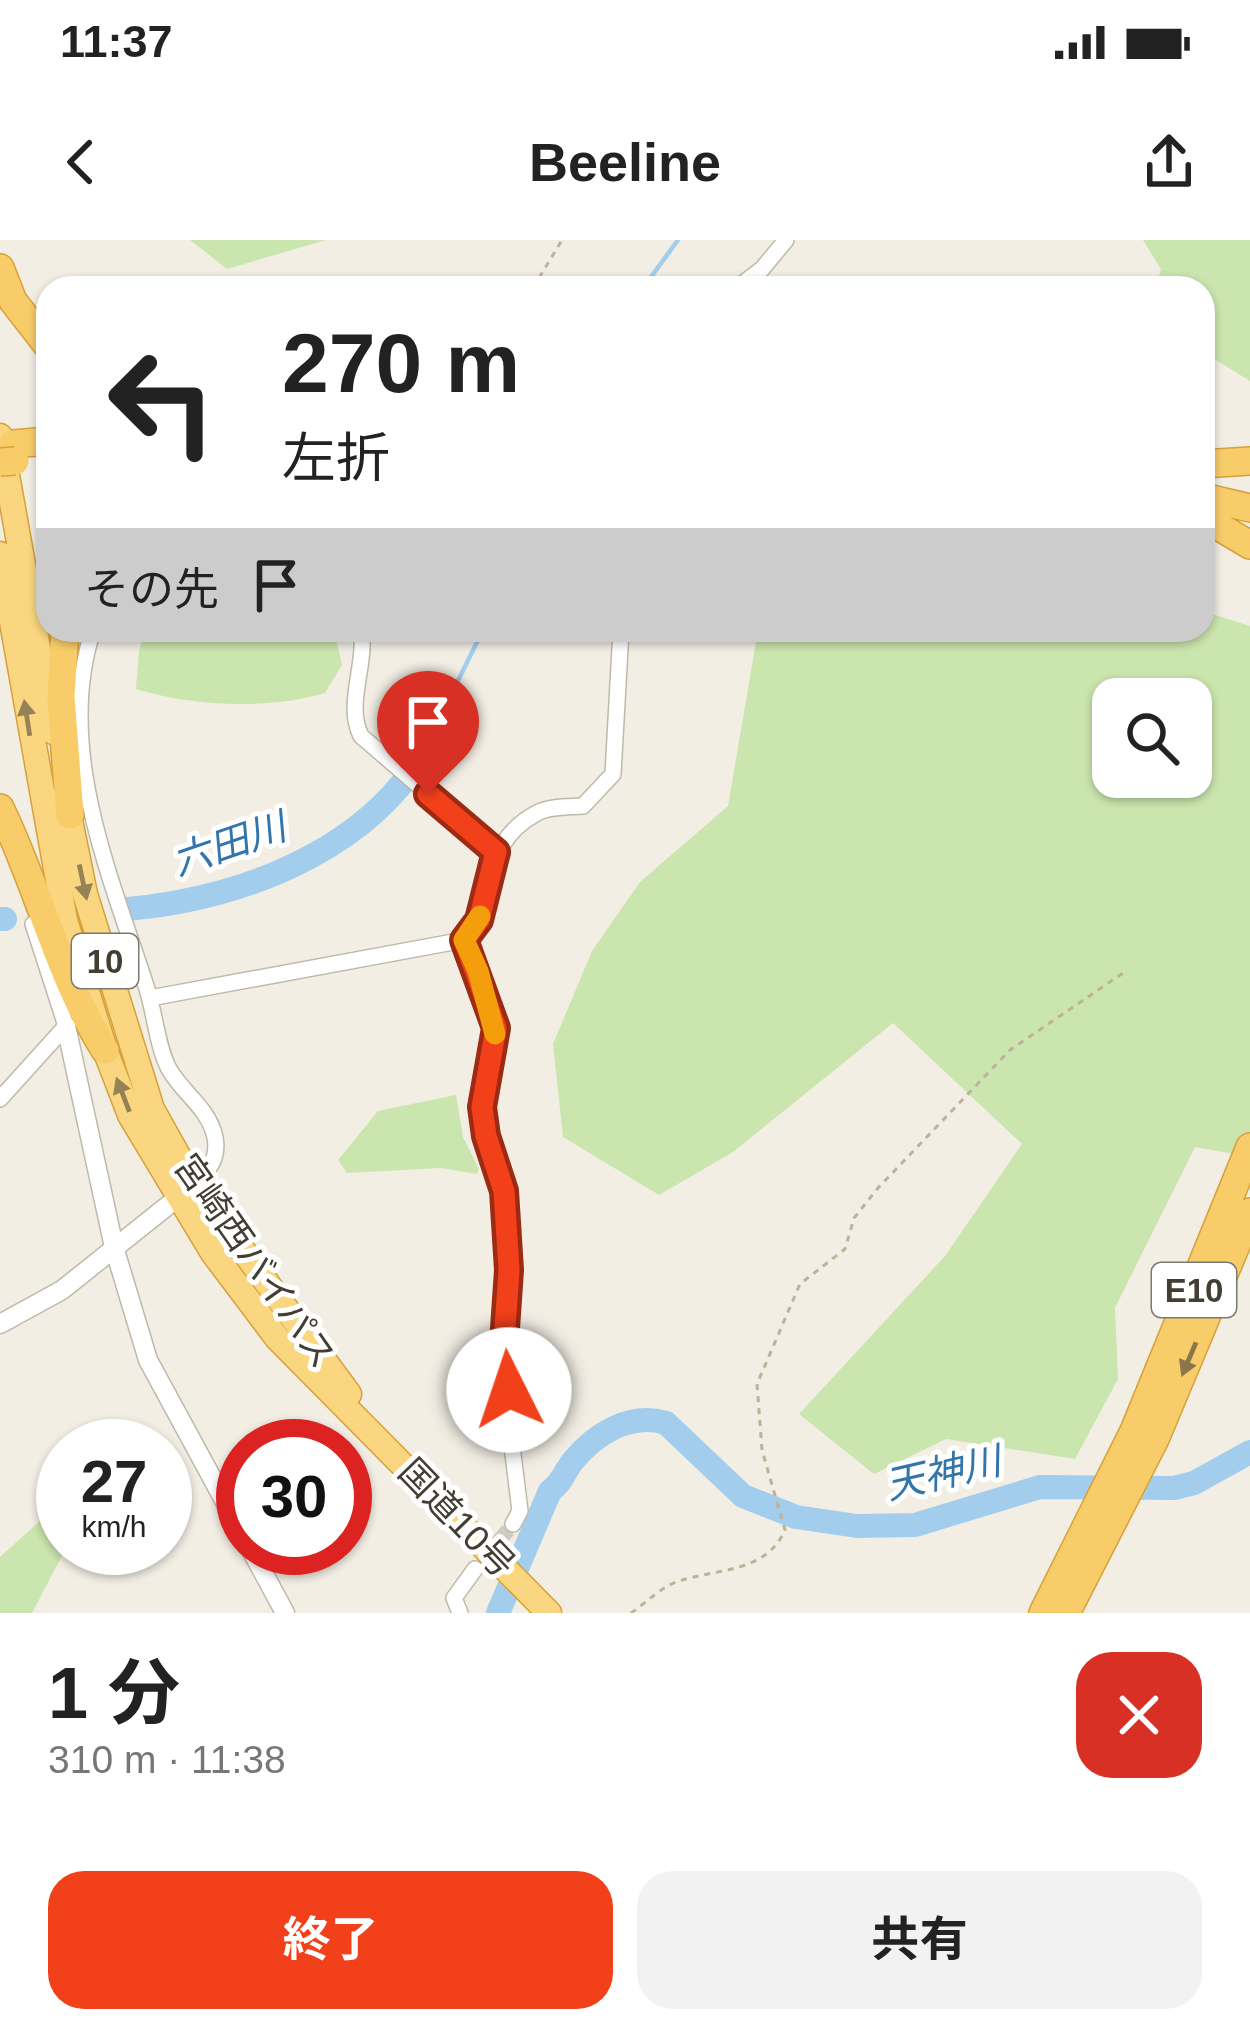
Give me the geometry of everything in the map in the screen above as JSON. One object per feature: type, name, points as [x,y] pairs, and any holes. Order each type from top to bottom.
[{"type":"highway","points":[[0,268],[13,301],[36,331]]},
{"type":"highway","points":[[6,450],[36,444]]},
{"type":"highway","points":[[6,450],[36,456]]},
{"type":"highway","name":"宮崎西バイパス","points":[[6,450],[36,621]]},
{"type":"highway","points":[[1215,463],[1250,461]]},
{"type":"highway","points":[[1215,487],[1250,495]]},
{"type":"highway","points":[[1215,500],[1250,508]]},
{"type":"highway","points":[[1215,525],[1250,545]]},
{"type":"highway","name":"宮崎西バイパス","points":[[0,554],[65,920],[130,1114],[186,1191]]},
{"type":"highway","name":"宮崎西バイパス","points":[[40,642],[85,894],[152,1109],[213,1253],[277,1338],[359,1419]]},
{"type":"highway","points":[[64,642],[62,697],[70,815]]},
{"type":"highway","points":[[0,808],[19,846],[79,1008],[105,1050]]},
{"type":"highway","points":[[1217,1235],[1250,1120]]},
{"type":"highway","name":"E10","points":[[1043,1613],[1144,1435],[1250,1147]]},
{"type":"highway","name":"E10","points":[[1066,1613],[1250,1212]]},
{"type":"highway","name":"国道10号","points":[[372,1430],[549,1613]]},
{"type":"street","points":[[753,276],[786,240]]},
{"type":"street","points":[[0,1324],[62,1290],[186,1191],[211,1168],[216,1140],[208,1116],[169,1069],[112,886],[83,760],[84,658],[89,642]]},
{"type":"street","points":[[363,642],[353,721],[361,736],[496,852]]},
{"type":"street","points":[[150,998],[464,940],[479,920],[496,852],[539,811],[584,806],[613,774],[620,642]]},
{"type":"street","points":[[0,830],[66,1026],[114,1247],[148,1360],[216,1485]]},
{"type":"street","points":[[464,940],[496,1028],[482,1107],[504,1191],[509,1270],[504,1366],[514,1414],[512,1446],[520,1511],[513,1524]]},
{"type":"street","points":[[0,1099],[66,1026]]},
{"type":"street","points":[[460,1613],[454,1598],[476,1569]]},
{"type":"street","points":[[265,1575],[285,1613]]},
{"type":"path","points":[[540,276],[562,240]]},
{"type":"path","points":[[631,1613],[674,1582],[763,1560],[778,1545],[785,1530],[762,1450],[758,1384],[800,1284],[845,1249],[854,1218],[878,1188],[996,1064],[1029,1035],[1126,971]]},
{"type":"green space","points":[[190,240],[326,240],[227,269]]},
{"type":"green space","points":[[1143,240],[1250,240],[1250,381],[1215,359],[1215,276],[1159,276],[1161,269]]},
{"type":"green space","points":[[1215,615],[1250,626],[1250,1157],[1195,1147],[1115,1308],[1118,1379],[1075,1459],[946,1439],[874,1474],[799,1414],[945,1256],[1022,1144],[893,1023],[733,1152],[659,1195],[563,1137],[553,1044],[592,951],[640,882],[728,806],[756,642],[1215,642]]},
{"type":"green space","points":[[142,642],[337,642],[342,665],[325,693],[279,702],[230,704],[136,689]]},
{"type":"green space","points":[[456,1095],[463,1137],[479,1169],[477,1174],[441,1168],[347,1173],[338,1160],[378,1111]]},
{"type":"green space","points":[[36,1524],[36,1575],[52,1575],[32,1613],[0,1613],[0,1557]]},
{"type":"waterway","points":[[652,276],[678,240]]},
{"type":"waterway","points":[[439,719],[477,642]]},
{"type":"waterway","name":"六田川","points":[[127,909],[220,892],[311,856],[352,831],[388,799],[417,762],[439,719]]},
{"type":"waterway","name":"六田川","points":[[0,919],[5,919]]},
{"type":"waterway","name":"天神川","points":[[498,1613],[550,1491],[592,1442],[639,1420],[666,1423],[743,1496],[796,1517],[857,1526],[915,1525],[1040,1487],[1174,1488],[1194,1483],[1250,1452]]},
{"type":"tunnel","points":[[484,1559],[513,1524]]},
{"type":"slow traffic","points":[[480,916],[464,940],[495,1034]]},
{"type":"route","points":[[428,794],[496,852],[479,920],[464,940],[496,1028],[482,1107],[504,1191],[509,1270],[504,1366],[509,1390]]}]
